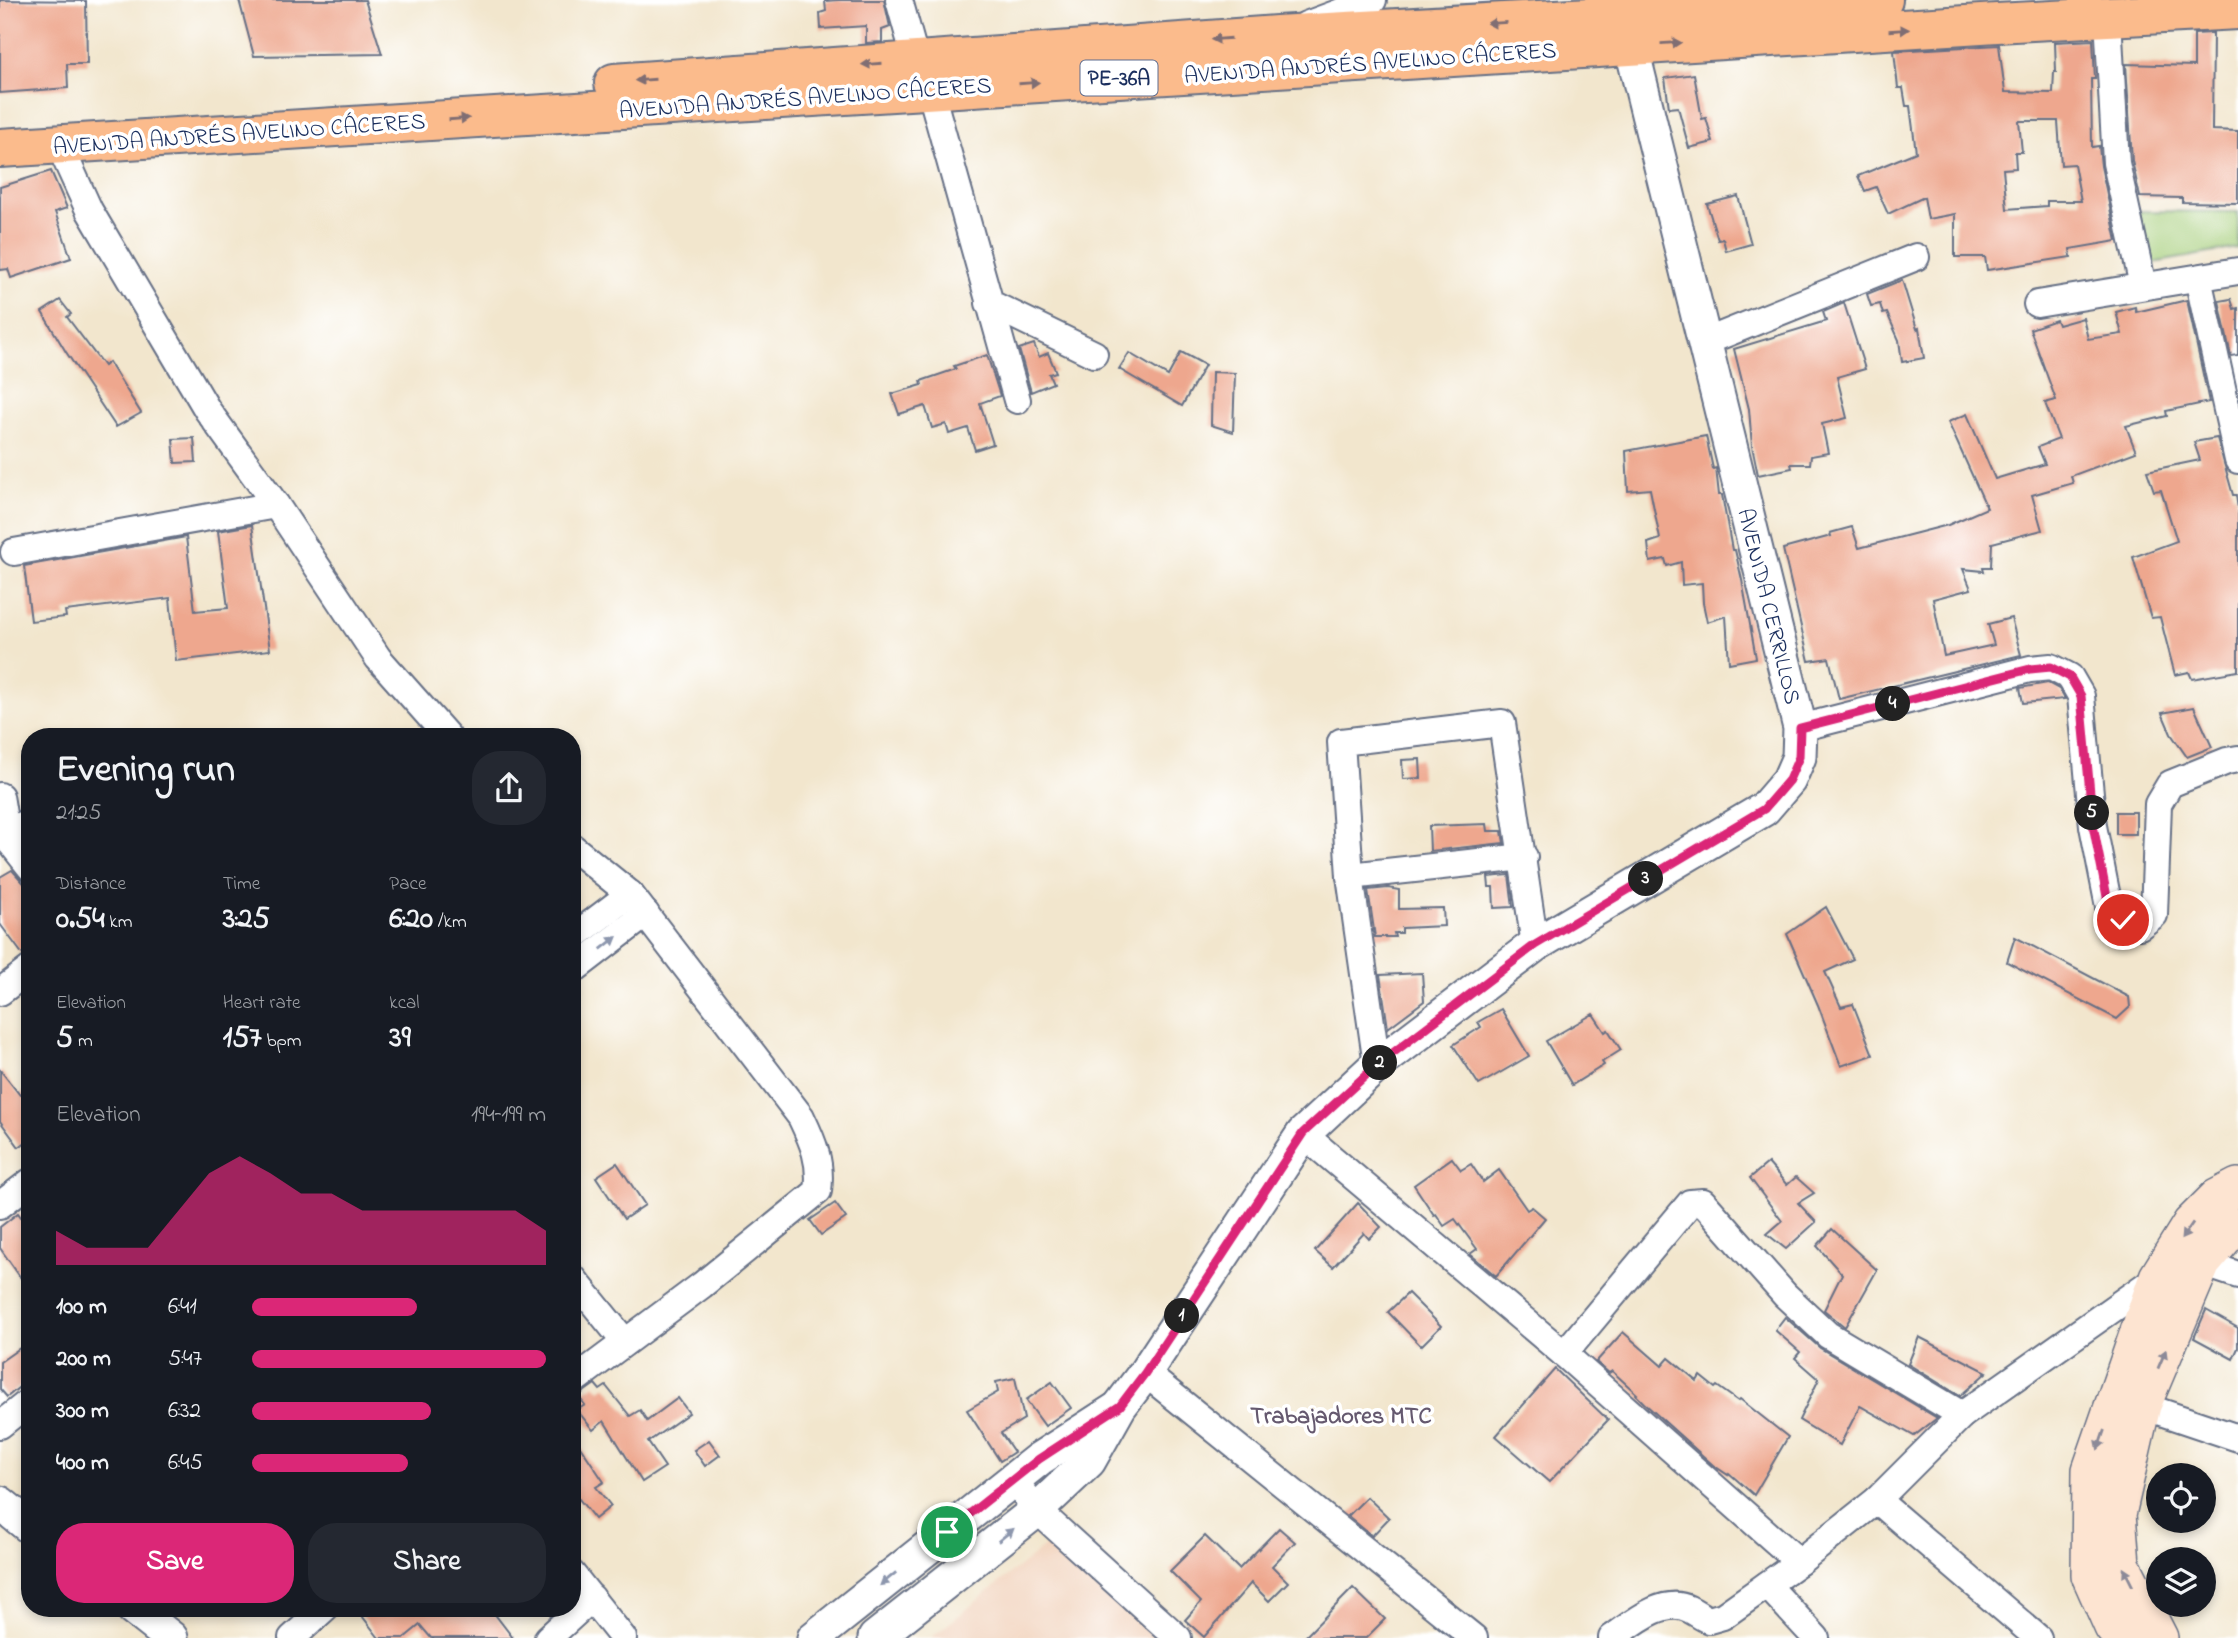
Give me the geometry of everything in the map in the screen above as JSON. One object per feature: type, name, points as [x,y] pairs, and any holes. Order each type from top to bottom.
[{"type":"highway","name":"AVENIDA ANDRÉS AVELINO CÁCERES","points":[[0,126],[923,75],[1627,31],[1800,14],[1883,0]]},
{"type":"highway","name":"AVENIDA ANDRÉS AVELINO CÁCERES","points":[[1800,14],[1995,12],[2108,18],[2195,6],[2238,10]]},
{"type":"highway","name":"AVENIDA ANDRÉS AVELINO CÁCERES","points":[[0,148],[923,75],[1277,35],[1627,31]]},
{"type":"main road","points":[[2129,1401],[2158,1277],[2190,1224],[2217,1198],[2238,1187]]},
{"type":"main road","points":[[2159,1638],[2121,1564],[2091,1470],[2202,1263],[2228,1233],[2238,1227]]},
{"type":"main road","points":[[2104,1514],[2090,1575],[2113,1626],[2122,1638]]},
{"type":"street","points":[[899,0],[1017,400]]},
{"type":"street","points":[[1277,35],[1373,0]]},
{"type":"street","points":[[2108,18],[2116,163],[2143,286]]},
{"type":"street","name":"AVENIDA CERRILLOS","points":[[875,1638],[1037,1510],[1090,1461],[1120,1406],[1145,1373],[1303,1133],[1377,1065],[1535,945],[1764,809],[1789,780],[1799,757],[1800,728],[1627,31]]},
{"type":"street","points":[[59,144],[89,210],[208,411],[276,505],[378,658],[440,728]]},
{"type":"street","points":[[1705,342],[1916,257]]},
{"type":"street","points":[[2037,304],[2238,271]]},
{"type":"street","points":[[2198,278],[2238,460]]},
{"type":"street","points":[[989,303],[1094,354]]},
{"type":"street","points":[[14,552],[276,505]]},
{"type":"street","points":[[1800,728],[2030,669],[2051,667],[2070,677],[2081,696],[2093,825],[2109,907],[2123,920],[2140,926],[2154,915],[2158,804],[2170,784],[2238,759]]},
{"type":"street","points":[[1377,1065],[1350,876],[1341,742],[1502,723],[1535,945]]},
{"type":"street","points":[[0,796],[7,838],[21,856]]},
{"type":"street","points":[[7,838],[21,826]]},
{"type":"street","points":[[581,855],[638,904],[801,1117],[817,1152],[820,1174],[818,1191],[702,1285],[581,1375]]},
{"type":"street","points":[[1350,876],[1524,858]]},
{"type":"street","points":[[581,933],[638,904]]},
{"type":"street","points":[[581,962],[638,904]]},
{"type":"street","points":[[0,992],[21,976]]},
{"type":"street","points":[[1303,1133],[1564,1354],[1799,1562]]},
{"type":"street","points":[[0,1205],[21,1189]]},
{"type":"street","points":[[1564,1354],[1690,1203],[1703,1202],[1785,1295],[1828,1335],[1962,1415]]},
{"type":"street","points":[[1612,1638],[1644,1614],[1672,1605],[1688,1608],[1701,1617],[1716,1619],[1799,1562],[1877,1500],[1962,1415],[2158,1277],[2202,1263],[2238,1275]]},
{"type":"street","points":[[581,1288],[625,1342]]},
{"type":"street","points":[[1145,1373],[1474,1638]]},
{"type":"street","points":[[2129,1401],[2238,1438]]},
{"type":"street","name":"AVENIDA CERRILLOS","points":[[814,1638],[1013,1479],[1120,1406]]},
{"type":"street","points":[[0,1425],[21,1408]]},
{"type":"street","points":[[1013,1479],[1037,1510],[1178,1638]]},
{"type":"street","points":[[1877,1500],[2038,1638]]},
{"type":"street","points":[[0,1503],[21,1520]]},
{"type":"street","points":[[581,1585],[623,1638]]},
{"type":"street","points":[[1767,1585],[1816,1638]]},
{"type":"street","points":[[581,1608],[592,1598]]},
{"type":"street","points":[[144,1617],[171,1638]]},
{"type":"street","points":[[292,1638],[316,1617]]},
{"type":"street","points":[[548,1638],[571,1617]]},
{"type":"shaded area","points":[[1057,1536],[1170,1638],[931,1638]]},
{"type":"green space","points":[[2135,211],[2238,212],[2238,248],[2147,264]]},
{"type":"building","points":[[0,0],[86,1],[87,64],[67,64],[68,88],[0,93]]},
{"type":"building","points":[[239,0],[365,0],[382,54],[254,56]]},
{"type":"building","points":[[884,0],[890,27],[882,30],[882,42],[866,43],[866,26],[821,29],[820,13],[826,11],[825,1]]},
{"type":"building","points":[[2213,33],[2212,130],[2238,131],[2238,203],[2182,202],[2182,198],[2140,197],[2132,161],[2126,64],[2194,66],[2194,34]]},
{"type":"building","points":[[2093,40],[2095,79],[2091,79],[2092,147],[2099,146],[2117,241],[2070,249],[2071,257],[1987,270],[1985,257],[1955,257],[1955,214],[1928,219],[1924,197],[1888,214],[1876,187],[1865,191],[1858,176],[1916,152],[1910,106],[1906,106],[1903,88],[1898,88],[1894,51],[1999,45],[2005,92],[2053,93],[2056,72],[2055,42]],"holes":[[[2019,121],[2058,121],[2061,165],[2074,164],[2081,201],[2047,201],[2047,206],[2007,209],[2003,169],[2016,168],[2015,152],[2022,152]]]},
{"type":"building","points":[[1694,74],[1702,119],[1706,118],[1713,142],[1689,148],[1678,107],[1669,108],[1665,78]]},
{"type":"building","points":[[51,171],[67,208],[55,212],[71,258],[11,278],[8,269],[0,270],[0,187]]},
{"type":"building","points":[[1738,196],[1751,244],[1726,251],[1723,239],[1718,240],[1707,204]]},
{"type":"building","points":[[1902,280],[1917,329],[1919,328],[1924,358],[1902,362],[1899,340],[1887,313],[1883,314],[1880,304],[1871,306],[1867,294]]},
{"type":"building","points":[[2231,299],[2234,309],[2238,308],[2238,355],[2231,356],[2219,301]]},
{"type":"building","points":[[60,300],[71,314],[67,317],[104,366],[109,362],[141,413],[116,427],[42,312]]},
{"type":"building","points":[[2187,300],[2209,402],[2166,411],[2167,416],[2126,426],[2136,452],[2071,476],[2073,483],[2032,495],[2042,530],[1992,543],[1991,567],[1983,567],[1984,571],[1963,569],[1971,589],[1933,599],[1944,656],[1994,645],[1988,624],[2011,618],[2021,655],[1839,699],[1829,658],[1809,661],[1783,549],[1831,536],[1830,533],[1852,527],[1859,548],[1948,525],[1987,508],[1948,422],[1967,414],[1995,479],[2045,464],[2038,447],[2059,439],[2045,403],[2056,400],[2030,329],[2056,320],[2058,325],[2083,318],[2088,339],[2122,334],[2116,312],[2135,307],[2136,312]]},
{"type":"building","points":[[1844,303],[1865,369],[1837,377],[1847,418],[1822,424],[1828,453],[1811,456],[1810,464],[1791,464],[1792,468],[1758,475],[1749,409],[1734,349],[1826,321],[1823,312]]},
{"type":"building","points":[[1034,344],[1039,357],[1048,353],[1056,372],[1049,374],[1053,383],[1031,392],[1019,349]]},
{"type":"building","points":[[1181,352],[1205,365],[1182,406],[1119,369],[1129,353],[1168,376]]},
{"type":"building","points":[[987,355],[1000,396],[980,403],[993,444],[975,450],[968,428],[949,434],[946,424],[932,428],[925,406],[899,414],[892,394],[922,385],[921,381]]},
{"type":"building","points":[[1212,372],[1235,373],[1233,432],[1211,425]]},
{"type":"building","points":[[1706,436],[1713,469],[1716,468],[1719,495],[1722,495],[1732,550],[1735,550],[1742,580],[1756,658],[1729,663],[1726,616],[1707,622],[1702,583],[1682,585],[1681,562],[1667,566],[1665,559],[1650,562],[1648,543],[1660,539],[1650,489],[1628,491],[1626,451]]},
{"type":"building","points":[[194,438],[196,462],[175,463],[173,439]]},
{"type":"building","points":[[2217,438],[2238,509],[2238,671],[2192,679],[2189,672],[2175,675],[2160,617],[2151,618],[2133,557],[2177,541],[2161,490],[2154,491],[2147,471],[2200,460],[2194,442]]},
{"type":"building","points":[[252,525],[270,650],[176,661],[170,598],[65,611],[66,617],[31,621],[24,566],[186,537],[195,611],[228,608],[218,531]]},
{"type":"building","points":[[2048,683],[2059,689],[2065,699],[2023,703],[2020,688]]},
{"type":"building","points":[[2194,707],[2212,747],[2187,757],[2171,734],[2162,713]]},
{"type":"building","points":[[1420,759],[1421,778],[1403,779],[1402,760]]},
{"type":"building","points":[[2116,812],[2136,812],[2136,834],[2116,834]]},
{"type":"building","points":[[1487,824],[1488,831],[1502,831],[1504,843],[1430,851],[1429,826]]},
{"type":"building","points":[[12,870],[21,880],[21,952],[0,924],[0,877]]},
{"type":"building","points":[[1509,875],[1513,907],[1494,908],[1493,887],[1489,887],[1488,877]]},
{"type":"building","points":[[1368,890],[1399,890],[1399,909],[1443,908],[1444,926],[1402,928],[1402,933],[1394,933],[1395,937],[1375,937]]},
{"type":"building","points":[[1826,907],[1853,959],[1825,972],[1841,1007],[1853,1004],[1873,1055],[1841,1066],[1787,934]]},
{"type":"building","points":[[2015,937],[2129,997],[2130,1007],[2117,1019],[2007,962]]},
{"type":"building","points":[[1422,973],[1424,1001],[1388,1028],[1380,975]]},
{"type":"building","points":[[1501,1009],[1529,1056],[1479,1085],[1453,1045],[1481,1027],[1478,1022]]},
{"type":"building","points":[[1593,1014],[1621,1050],[1602,1062],[1604,1065],[1572,1085],[1546,1041]]},
{"type":"building","points":[[0,1070],[21,1094],[21,1146],[19,1147],[0,1121]]},
{"type":"building","points":[[1452,1158],[1461,1170],[1471,1164],[1483,1182],[1499,1170],[1527,1210],[1532,1207],[1545,1218],[1496,1276],[1470,1254],[1477,1249],[1455,1219],[1444,1226],[1414,1185]]},
{"type":"building","points":[[617,1163],[645,1205],[624,1219],[596,1177]]},
{"type":"building","points":[[1768,1163],[1787,1185],[1796,1177],[1814,1193],[1798,1203],[1816,1222],[1786,1249],[1767,1234],[1782,1221],[1750,1178]]},
{"type":"building","points":[[835,1203],[846,1218],[821,1235],[810,1220]]},
{"type":"building","points":[[1358,1203],[1381,1227],[1369,1239],[1364,1233],[1333,1267],[1315,1251]]},
{"type":"building","points":[[18,1213],[21,1217],[21,1278],[0,1248],[0,1227]]},
{"type":"building","points":[[1832,1229],[1877,1270],[1845,1327],[1824,1310],[1842,1274],[1817,1246]]},
{"type":"building","points":[[1408,1293],[1441,1326],[1421,1346],[1388,1312]]},
{"type":"building","points":[[2206,1310],[2238,1328],[2238,1348],[2233,1359],[2194,1338]]},
{"type":"building","points":[[1785,1317],[1820,1348],[1937,1418],[1914,1436],[1860,1406],[1840,1445],[1799,1420],[1819,1379],[1795,1358],[1800,1352],[1775,1330]]},
{"type":"building","points":[[1623,1332],[1662,1366],[1669,1358],[1697,1381],[1700,1376],[1715,1388],[1717,1386],[1738,1401],[1740,1399],[1788,1437],[1754,1495],[1729,1473],[1728,1475],[1713,1465],[1612,1371],[1609,1373],[1596,1362]]},
{"type":"building","points":[[1919,1337],[1987,1372],[1960,1396],[1908,1364]]},
{"type":"building","points":[[21,1347],[21,1386],[7,1397],[0,1389],[0,1362]]},
{"type":"building","points":[[1555,1369],[1608,1420],[1549,1482],[1496,1436]]},
{"type":"building","points":[[1015,1378],[1024,1419],[1001,1433],[1014,1452],[1000,1461],[967,1410],[998,1392],[996,1382]]},
{"type":"building","points":[[1052,1382],[1071,1408],[1045,1426],[1026,1400]]},
{"type":"building","points":[[595,1384],[600,1390],[606,1386],[630,1416],[640,1410],[647,1421],[678,1398],[689,1413],[648,1442],[665,1467],[642,1482],[604,1421],[593,1430],[581,1415],[581,1408],[585,1405],[581,1394]]},
{"type":"building","points":[[709,1440],[720,1455],[705,1466],[694,1450]]},
{"type":"building","points":[[581,1448],[604,1482],[596,1487],[611,1506],[595,1519],[581,1502]]},
{"type":"building","points":[[1367,1497],[1389,1518],[1372,1536],[1348,1516]]},
{"type":"building","points":[[1279,1528],[1295,1542],[1272,1566],[1288,1582],[1269,1601],[1251,1583],[1204,1637],[1185,1620],[1201,1602],[1170,1571],[1205,1536],[1239,1569]]},
{"type":"building","points":[[1353,1588],[1385,1619],[1366,1638],[1304,1638]]},
{"type":"building","points":[[363,1617],[497,1617],[513,1638],[431,1638],[420,1625],[404,1638],[379,1638]]},
{"type":"district","name":"Trabajadores MTC","points":[[1341,1415]]},
{"type":"route","points":[[947,1532],[1039,1459],[1120,1406],[1145,1373],[1303,1133],[1377,1065],[1535,945],[1764,809],[1789,780],[1799,757],[1800,728],[2030,669],[2051,667],[2070,677],[2081,696],[2093,825],[2109,907],[2123,920]]}]
